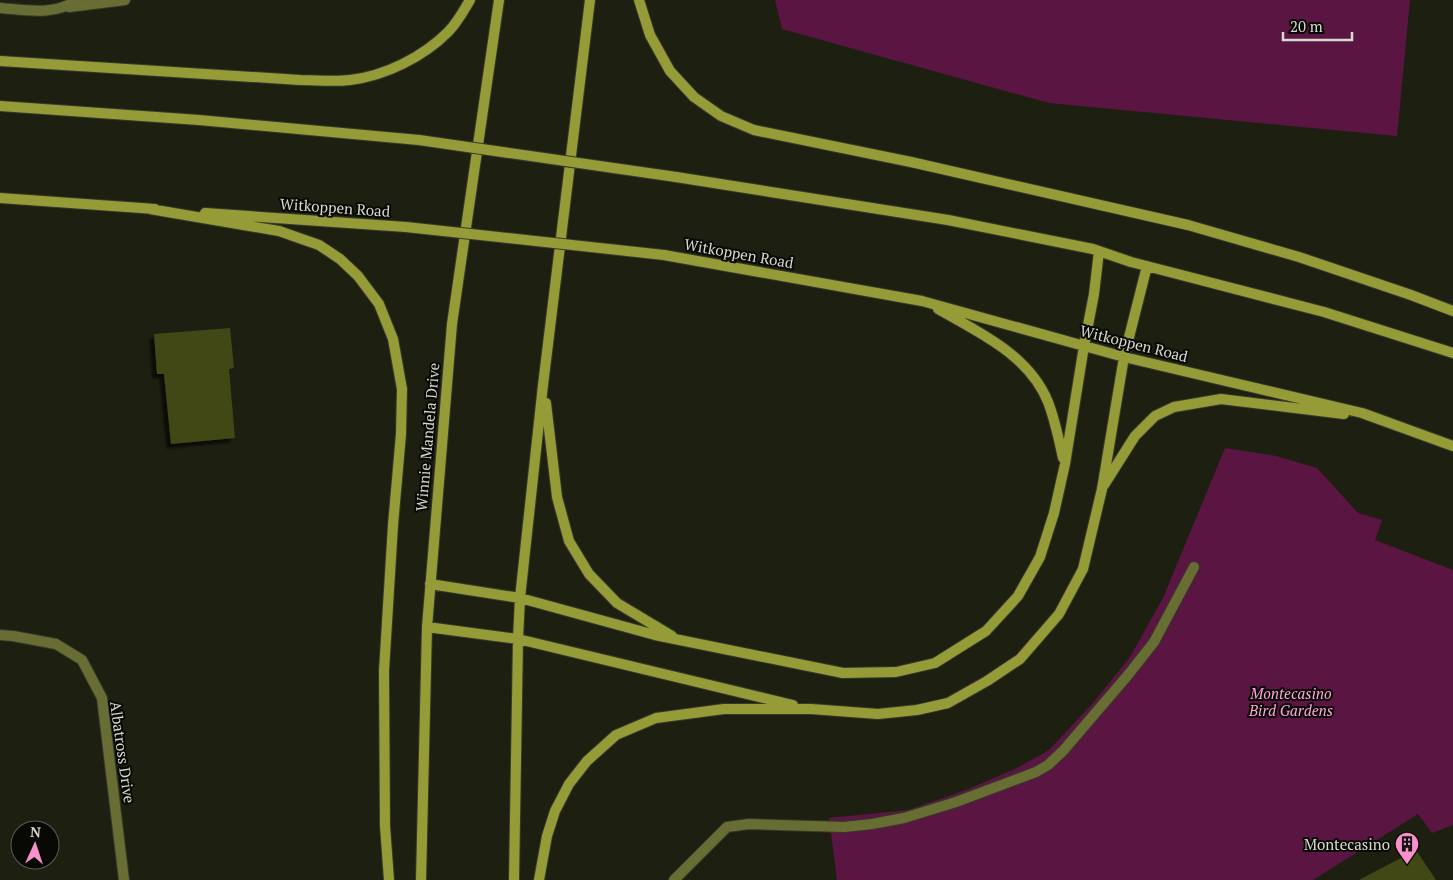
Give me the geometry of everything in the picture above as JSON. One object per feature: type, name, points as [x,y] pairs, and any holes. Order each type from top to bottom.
[{"type":"main road","points":[[0,61],[300,80],[349,80],[372,76],[391,69],[429,49],[450,30],[470,0]]},
{"type":"main road","name":"Winnie Mandela Drive","points":[[421,880],[427,627],[452,324],[500,0]]},
{"type":"main road","points":[[514,880],[520,598],[543,385],[590,0]]},
{"type":"main road","points":[[639,0],[650,35],[670,71],[694,97],[721,116],[754,130],[911,162],[1188,225],[1299,257],[1453,311]]},
{"type":"main road","points":[[0,106],[199,120],[418,140],[676,177],[948,220],[1099,251],[1147,266],[1324,312],[1453,354]]},
{"type":"main road","name":"Witkoppen Road","points":[[0,198],[406,227],[664,255],[922,301],[1124,357],[1362,413],[1453,446]]},
{"type":"main road","points":[[150,209],[279,231],[319,245],[340,259],[358,276],[379,304],[393,339],[402,389],[401,434],[384,671],[385,826],[389,880]]},
{"type":"main road","points":[[430,584],[520,598],[655,636],[843,673],[896,672],[935,663],[986,631],[1018,596],[1040,557],[1054,513],[1065,464],[1094,294],[1099,251]]},
{"type":"main road","points":[[539,880],[547,836],[555,811],[569,784],[586,761],[616,735],[656,718],[724,709],[811,710],[878,714],[917,710],[948,703],[987,681],[1020,659],[1059,614],[1083,569],[1102,489],[1124,357],[1147,266]]},
{"type":"main road","points":[[922,301],[997,342],[1017,359],[1035,379],[1047,401],[1056,426],[1065,464]]},
{"type":"main road","points":[[543,385],[557,497],[569,541],[589,574],[617,603],[679,640]]},
{"type":"main road","points":[[1102,489],[1135,436],[1155,416],[1174,406],[1221,399],[1343,414],[1362,413]]},
{"type":"main road","points":[[427,627],[518,639],[811,710]]},
{"type":"street","points":[[68,7],[77,0]]},
{"type":"street","points":[[0,8],[57,10],[125,0]]},
{"type":"street","points":[[674,880],[727,827],[749,824],[844,827],[872,824],[904,818],[956,802],[1036,772],[1063,751],[1154,642],[1194,567]]},
{"type":"street","name":"Albatross Drive","points":[[0,635],[56,644],[82,660],[102,698],[124,880]]},
{"type":"green space","points":[[775,0],[1410,0],[1397,136],[1049,103],[782,29]]},
{"type":"green space","name":"Montecasino Bird Gardens","points":[[1225,448],[1276,456],[1317,468],[1358,513],[1382,520],[1375,540],[1453,570],[1453,825],[1432,833],[1418,814],[1313,880],[837,880],[829,818],[908,810],[966,790],[1017,768],[1049,750],[1092,704],[1130,657],[1163,598]]},
{"type":"building","points":[[230,328],[234,368],[229,369],[235,438],[171,444],[164,374],[157,374],[154,334]]},
{"type":"building","name":"Montecasino","points":[[1416,850],[1436,880],[1359,880]]},
{"type":"place","name":"Montecasino","points":[[1407,865]]}]
